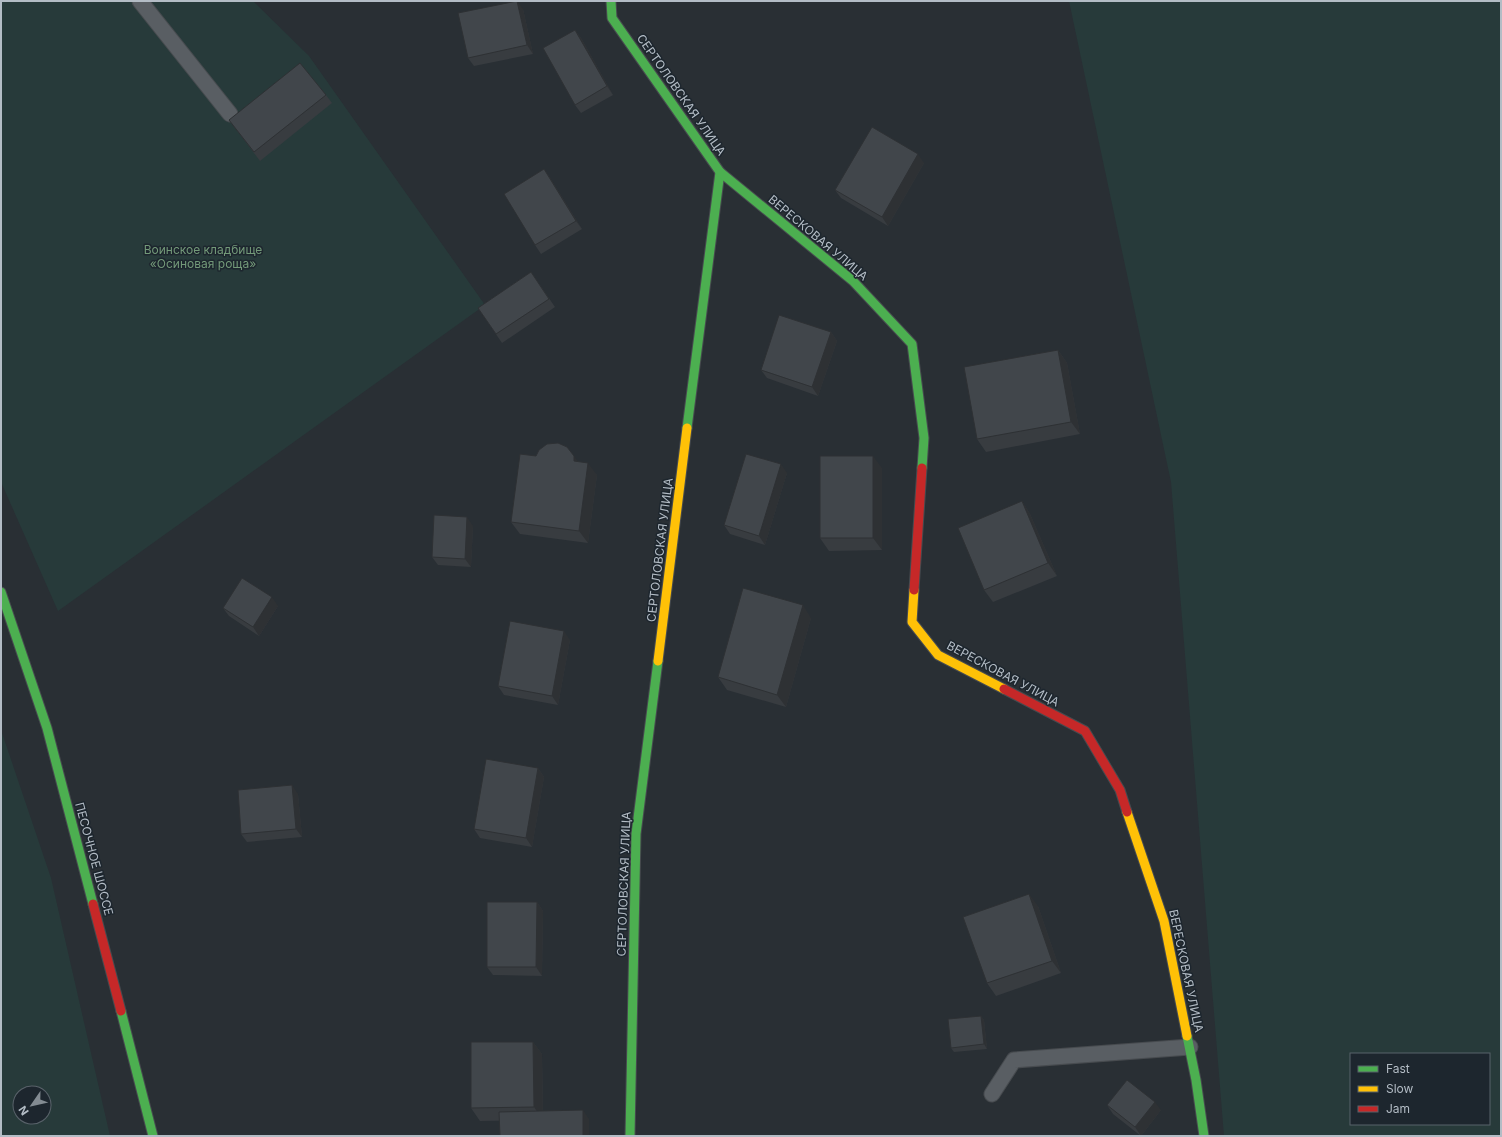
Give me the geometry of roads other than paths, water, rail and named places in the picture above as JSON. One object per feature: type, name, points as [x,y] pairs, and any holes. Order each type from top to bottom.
[{"type":"street","name":"СЕРТОЛОВСКАЯ УЛИЦА","points":[[611,1],[612,18],[720,172],[636,834],[630,1136]]},
{"type":"street","name":"ВЕРЕСКОВАЯ УЛИЦА","points":[[720,172],[853,281],[912,344],[924,438],[912,622],[938,655],[1085,731],[1120,790],[1162,913],[1190,1047],[1204,1136]]},
{"type":"street","name":"ПЕСОЧНОЕ ШОССЕ","points":[[1,592],[47,728],[153,1136]]},
{"type":"lane","points":[[140,1],[230,114]]},
{"type":"lane","points":[[992,1094],[1014,1060],[1190,1047]]},
{"type":"park label","name":"Воинское кладбище «Осиновая роща»","points":[[203,257]]}]
